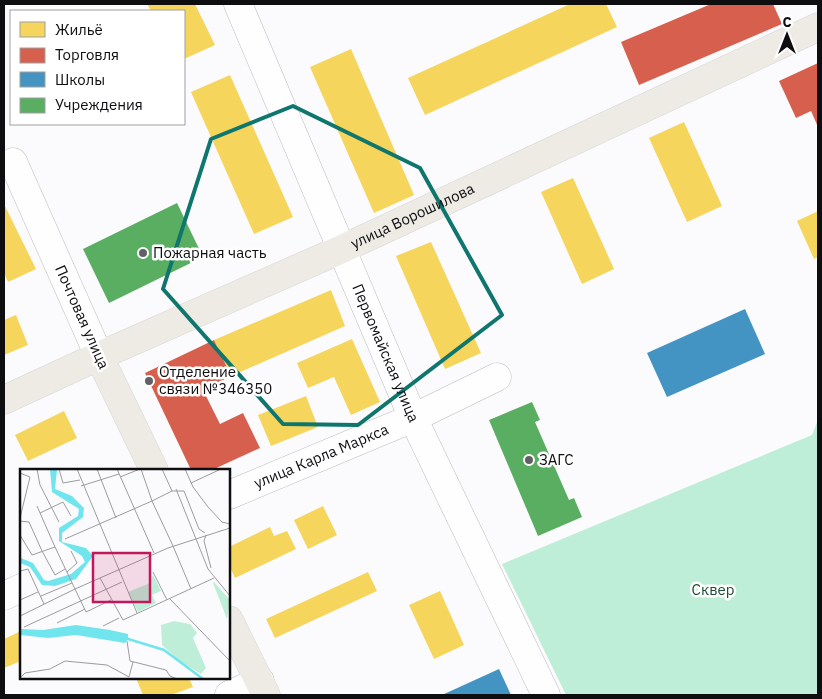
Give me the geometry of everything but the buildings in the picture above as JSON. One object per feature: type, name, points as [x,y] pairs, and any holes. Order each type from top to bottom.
[{"type":"main road","name":"улица Ворошилова","points":[[4,400],[342,249],[818,27]]},
{"type":"main road","name":"Почтовая улица","points":[[99,356],[154,469]]},
{"type":"main road","points":[[230,622],[263,688]]},
{"type":"street","name":"Первомайская улица","points":[[238,4],[413,418],[546,695]]},
{"type":"street","name":"Почтовая улица","points":[[13,162],[99,356]]},
{"type":"street","name":"улица Карла Маркса","points":[[230,495],[413,418],[497,377]]},
{"type":"street","points":[[4,596],[20,588]]},
{"type":"street","points":[[229,695],[263,688]]},
{"type":"highlighted area","points":[[293,106],[420,168],[502,315],[358,425],[283,424],[163,289],[211,139]]},
{"type":"green space","name":"Сквер","points":[[818,420],[818,695],[566,695],[502,564],[812,435]]},
{"type":"place","name":"Пожарная часть","points":[[143,253]]},
{"type":"place","name":"Отделение связи №346350","points":[[149,381]]},
{"type":"place","name":"ЗАГС","points":[[529,460]]}]
